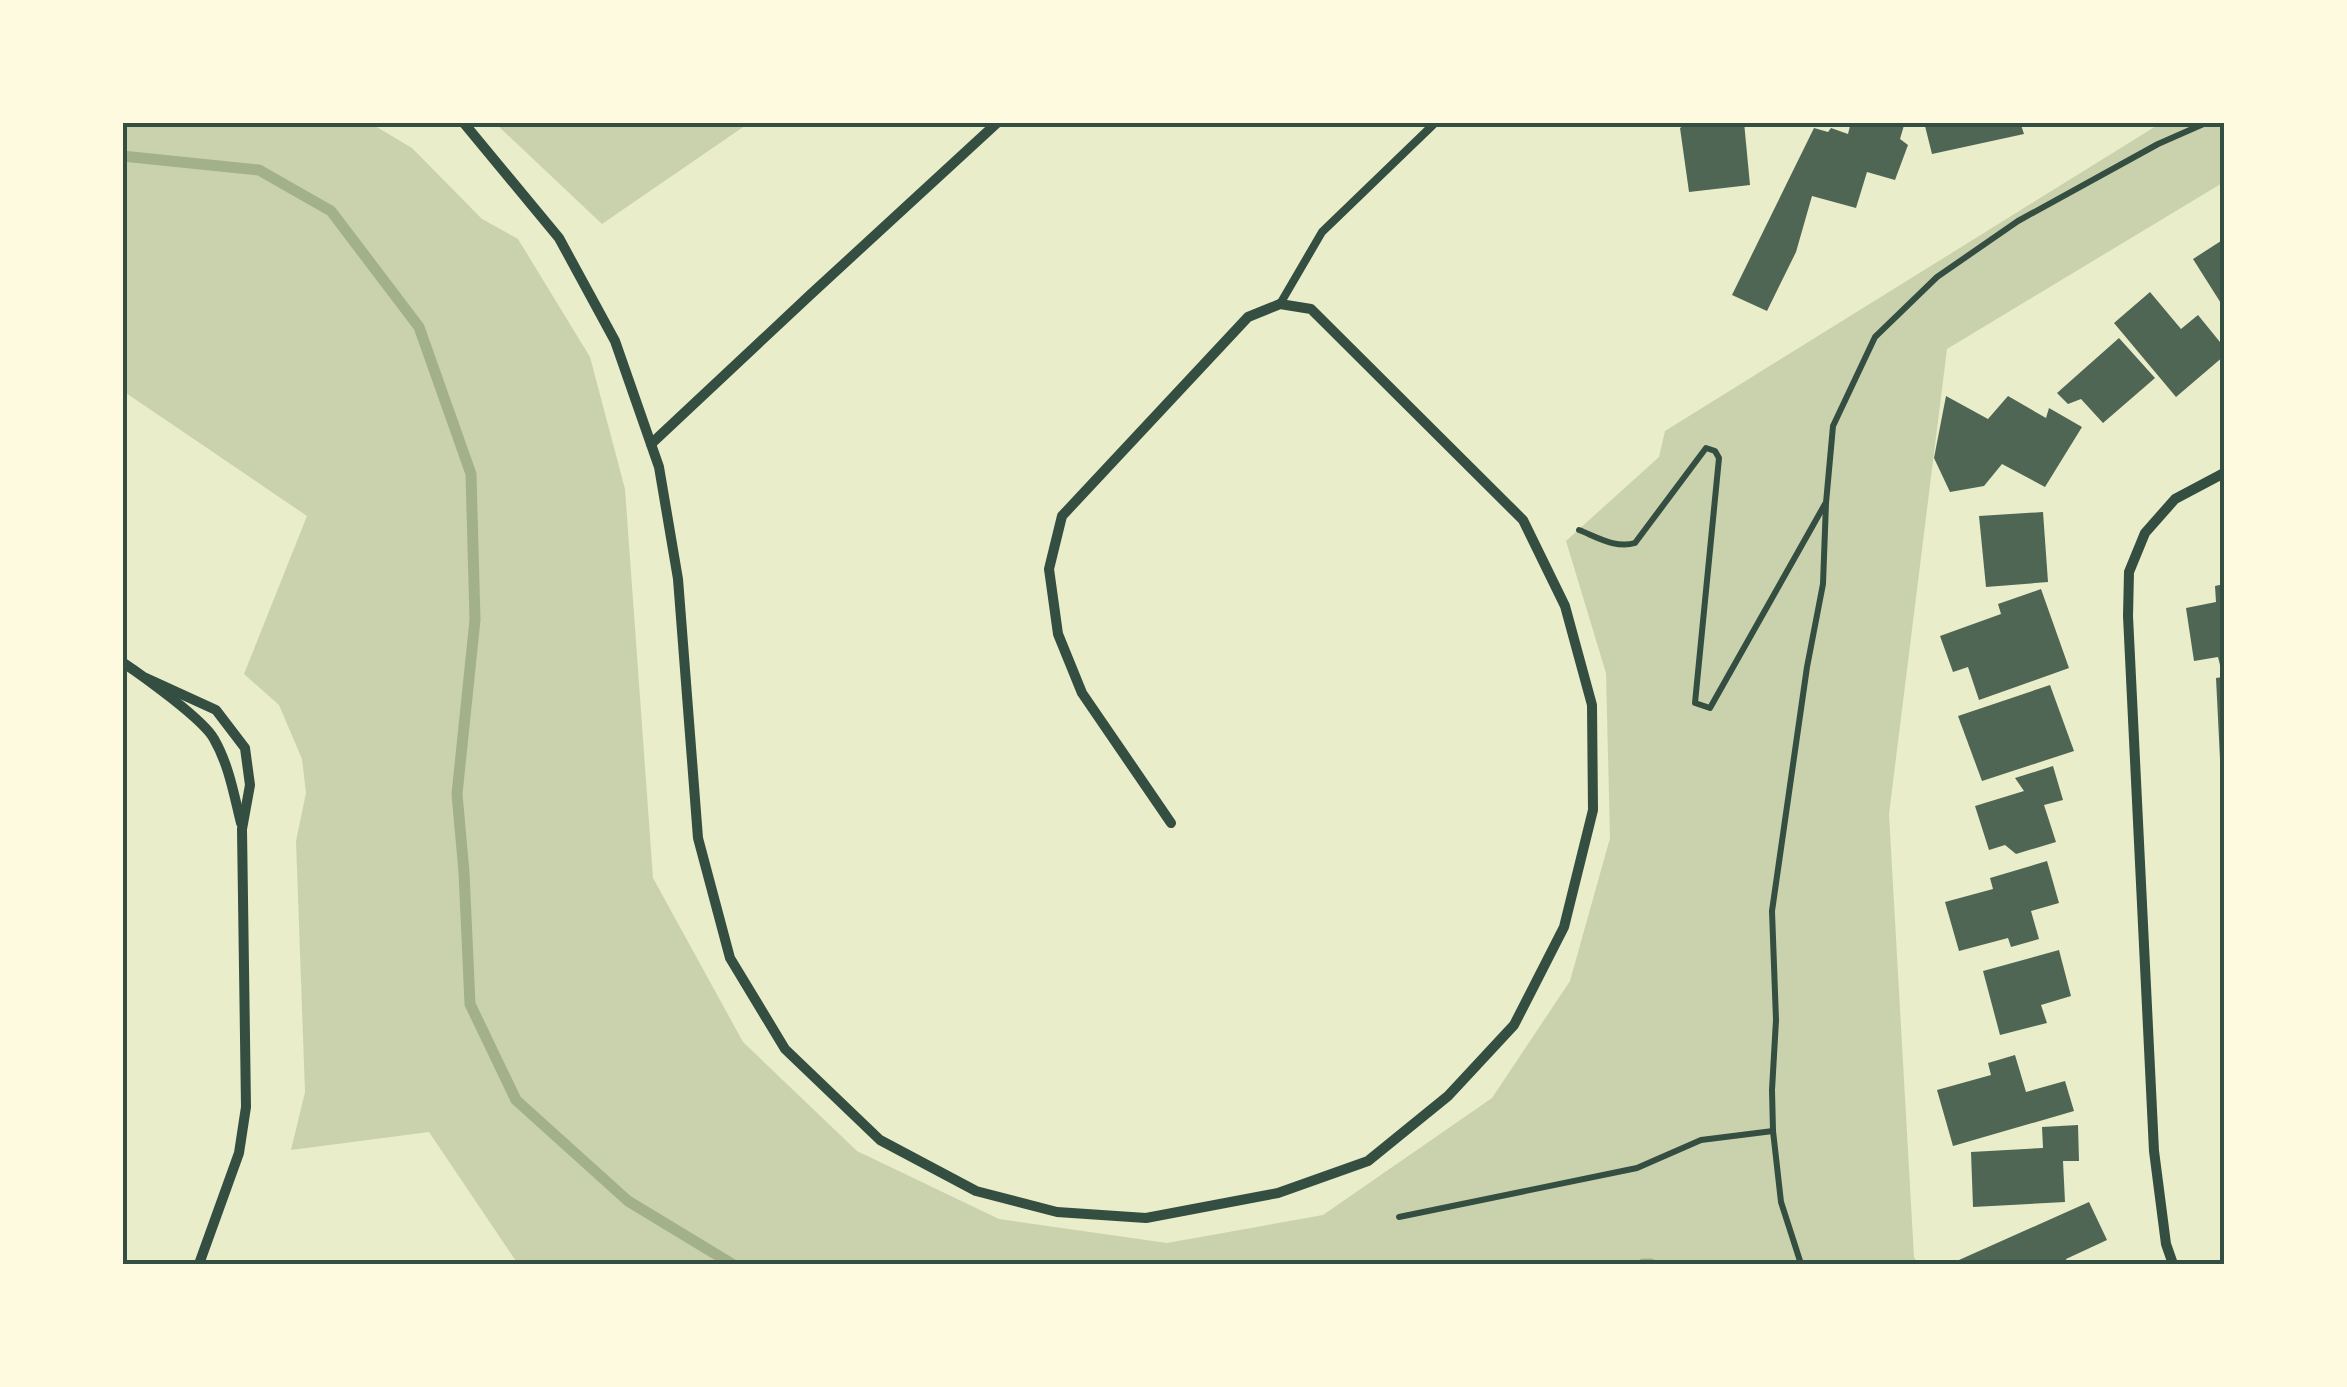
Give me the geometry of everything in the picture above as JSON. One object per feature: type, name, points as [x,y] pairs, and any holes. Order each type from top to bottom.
[{"type":"street","points":[[464,122],[560,238],[616,341],[659,467],[678,579],[698,838],[730,958],[785,1049],[880,1140],[976,1191],[1057,1212],[1146,1218],[1278,1193],[1368,1161],[1448,1096],[1514,1025],[1564,927],[1593,810],[1592,705],[1565,606],[1523,520],[1311,309],[1280,304],[1248,317],[1062,516],[1048,569],[1058,634],[1082,693],[1171,823]]},
{"type":"street","points":[[651,444],[998,122]]},
{"type":"street","points":[[2173,1264],[2166,1244],[2154,1151],[2128,616],[2130,572],[2146,533],[2175,499],[2224,472]]},
{"type":"street","points":[[122,662],[212,734],[226,764],[242,829]]},
{"type":"street","points":[[146,678],[216,710],[245,748],[250,785],[242,829],[246,1107],[239,1154],[200,1264]]},
{"type":"lane","points":[[1280,304],[1322,232],[1436,122]]},
{"type":"path","points":[[1801,1264],[1781,1202],[1774,1131],[1776,1020],[1772,912],[1807,667],[1823,584],[1833,426],[1874,337],[1937,277],[2018,221],[2158,144],[2208,122]]},
{"type":"path","points":[[1579,530],[1615,544],[1635,543],[1706,448],[1714,450],[1719,458],[1695,703],[1710,708],[1826,503]]},
{"type":"path","points":[[1399,1217],[1636,1168],[1701,1140],[1774,1131]]},
{"type":"green space","points":[[122,123],[370,123],[412,148],[482,219],[518,239],[590,357],[625,489],[653,878],[743,1042],[857,1151],[999,1219],[1167,1243],[1323,1215],[1492,1098],[1570,981],[1610,838],[1606,673],[1566,541],[1659,457],[1665,431],[2161,123],[2224,123],[2224,182],[1947,349],[1889,814],[1914,1257],[1918,1264],[518,1264],[429,1132],[291,1150],[305,1092],[296,841],[306,793],[302,759],[279,705],[244,674],[307,516],[123,391]]},
{"type":"green space","points":[[495,123],[749,123],[602,224]]},
{"type":"building","points":[[1689,122],[1744,122],[1750,185],[1689,192],[1680,128]]},
{"type":"building","points":[[1851,122],[1905,122],[1900,139],[1908,145],[1895,180],[1867,172],[1856,208],[1812,196],[1796,252],[1767,311],[1732,295],[1814,128],[1848,134]]},
{"type":"building","points":[[1924,122],[2020,122],[2024,134],[1932,154]]},
{"type":"building","points":[[2224,239],[2224,308],[2193,259]]},
{"type":"building","points":[[2150,292],[2181,329],[2198,315],[2224,347],[2224,356],[2176,397],[2114,323]]},
{"type":"building","points":[[2119,338],[2155,378],[2103,423],[2081,399],[2068,404],[2057,393]]},
{"type":"building","points":[[1946,396],[1988,419],[2008,396],[2046,418],[2049,408],[2082,427],[2045,487],[2002,464],[1984,486],[1950,492],[1934,458]]},
{"type":"building","points":[[2043,512],[2048,582],[1986,587],[1979,516]]},
{"type":"building","points":[[2224,584],[2224,759],[2220,759],[2216,678],[2223,677],[2218,657],[2194,661],[2186,608],[2216,602],[2215,586]]},
{"type":"building","points":[[2041,589],[2069,668],[1979,700],[1968,667],[1953,672],[1940,636],[2001,614],[1998,604]]},
{"type":"building","points":[[2050,685],[2074,751],[1982,781],[1958,716]]},
{"type":"building","points":[[2053,766],[2063,800],[2044,805],[2056,842],[2016,854],[2005,845],[1989,850],[1975,806],[2024,791],[2015,778]]},
{"type":"building","points":[[2047,861],[2059,903],[2031,911],[2039,939],[2011,947],[2008,938],[1959,951],[1945,902],[1993,889],[1990,878]]},
{"type":"building","points":[[2059,950],[2071,996],[2041,1005],[2047,1023],[2000,1035],[1983,971]]},
{"type":"building","points":[[2015,1055],[2026,1092],[2065,1081],[2074,1111],[1953,1146],[1937,1090],[1991,1075],[1988,1063]]},
{"type":"building","points":[[2078,1125],[2079,1161],[2063,1161],[2065,1202],[1973,1207],[1971,1152],[2043,1148],[2042,1127]]},
{"type":"building","points":[[2089,1202],[2107,1240],[2066,1259],[2068,1264],[1950,1264]]},
{"type":"waterway","points":[[122,156],[259,170],[331,211],[419,327],[471,474],[475,620],[457,794],[470,1004],[516,1100],[628,1201],[732,1264]]},
{"type":"waterway","points":[[1643,1264],[1651,1264]]}]
